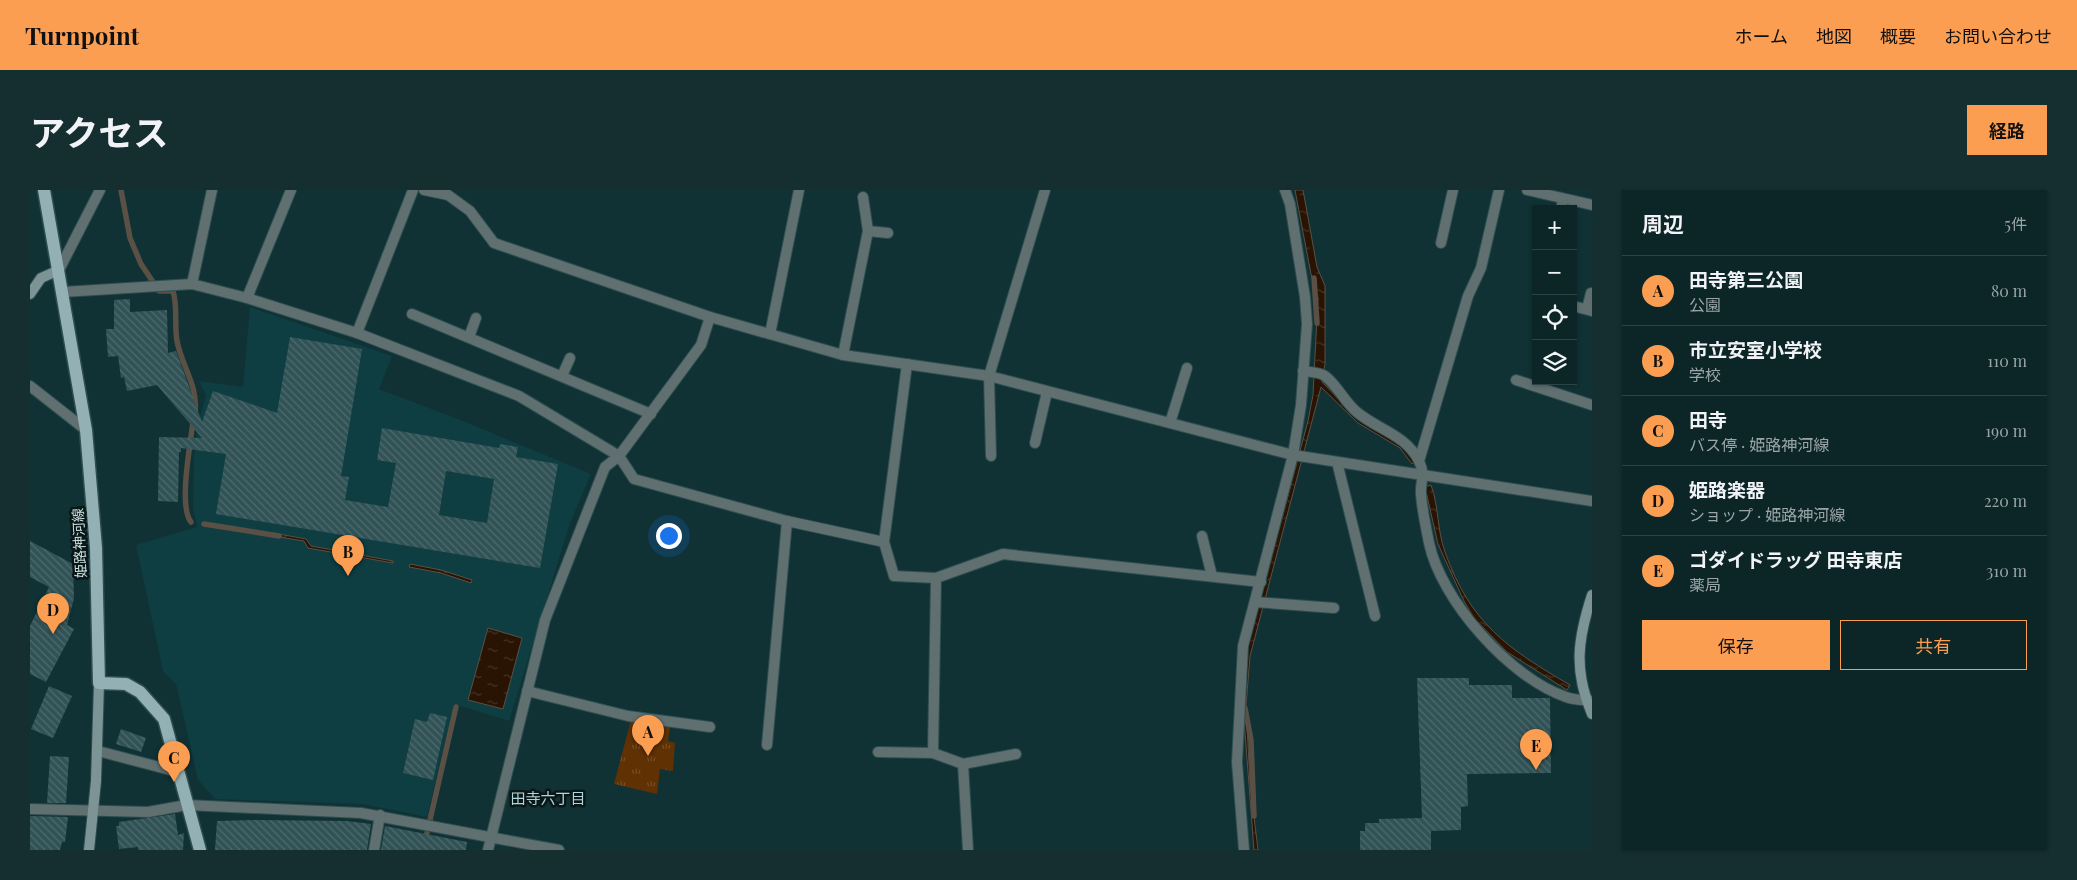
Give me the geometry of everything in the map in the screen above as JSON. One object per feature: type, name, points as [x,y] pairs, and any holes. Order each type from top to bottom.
[{"type":"main road","name":"姫路神河線","points":[[44,190],[86,430],[96,548],[99,683]]},
{"type":"main road","points":[[99,683],[126,684],[140,692],[164,718],[200,850]]},
{"type":"street","points":[[30,294],[40,278],[59,270],[100,190]]},
{"type":"street","points":[[192,284],[212,190]]},
{"type":"street","points":[[247,298],[292,190]]},
{"type":"street","points":[[357,333],[413,190]]},
{"type":"street","points":[[424,190],[449,193],[470,211],[494,243],[710,317],[843,355],[989,376],[1305,458],[1592,501]]},
{"type":"street","points":[[770,334],[799,190]]},
{"type":"street","points":[[991,456],[989,376],[1045,190]]},
{"type":"street","points":[[1244,850],[1237,762],[1243,646],[1261,582],[1292,455],[1301,405],[1307,324],[1305,297],[1290,204],[1285,190]]},
{"type":"street","points":[[1441,243],[1452,190]]},
{"type":"street","points":[[1419,461],[1468,296],[1481,268],[1499,190]]},
{"type":"street","points":[[1526,190],[1562,204],[1592,205]]},
{"type":"street","points":[[843,355],[868,231],[863,197]]},
{"type":"street","points":[[868,231],[888,233]]},
{"type":"street","points":[[63,292],[192,284],[247,298],[357,333],[519,396],[618,456],[634,479],[787,521],[884,542]]},
{"type":"street","points":[[1589,310],[1591,293]]},
{"type":"street","points":[[412,314],[651,414]]},
{"type":"street","points":[[488,850],[545,620],[605,467],[618,456],[702,345],[710,317]]},
{"type":"street","points":[[469,337],[476,318]]},
{"type":"street","points":[[562,376],[570,358]]},
{"type":"street","points":[[907,364],[884,542],[894,576],[936,578],[1003,554],[1261,582]]},
{"type":"street","points":[[1170,423],[1187,368]]},
{"type":"street","points":[[1303,372],[1324,375],[1358,413],[1408,444],[1419,461],[1424,476],[1421,492],[1430,545],[1440,572],[1457,604],[1502,657],[1531,678],[1566,698],[1589,700]]},
{"type":"street","points":[[1516,380],[1592,405]]},
{"type":"street","points":[[30,386],[86,430]]},
{"type":"street","points":[[1035,443],[1047,392]]},
{"type":"street","points":[[1337,462],[1375,616]]},
{"type":"street","points":[[767,745],[787,521]]},
{"type":"street","points":[[1202,536],[1212,576]]},
{"type":"street","points":[[933,753],[936,578]]},
{"type":"street","points":[[1592,595],[1581,630],[1578,650],[1582,685],[1589,700],[1592,714]]},
{"type":"street","points":[[1255,602],[1334,608]]},
{"type":"street","points":[[89,850],[98,751],[99,683]]},
{"type":"street","points":[[527,691],[628,716],[710,727]]},
{"type":"street","points":[[98,751],[178,772]]},
{"type":"street","points":[[878,752],[933,753],[963,764],[1016,754]]},
{"type":"street","points":[[963,764],[968,850]]},
{"type":"street","points":[[30,809],[148,812],[187,806],[380,815],[559,850]]},
{"type":"street","points":[[374,850],[380,815]]},
{"type":"shaded area","points":[[250,307],[392,356],[379,389],[458,419],[591,474],[570,523],[509,721],[454,704],[427,817],[363,804],[215,799],[198,780],[176,684],[163,671],[136,545],[197,527],[193,508],[194,459],[198,423],[206,396],[199,381],[243,387]]},
{"type":"green space","points":[[631,720],[670,727],[668,741],[675,743],[673,771],[660,769],[657,794],[614,784]]},
{"type":"water","points":[[1295,190],[1303,190],[1317,267],[1325,286],[1325,364],[1322,382],[1354,415],[1404,447],[1416,460],[1412,464],[1400,448],[1358,423],[1321,387],[1250,656],[1246,706],[1250,784],[1258,850],[1254,850],[1243,706],[1248,645],[1308,421],[1313,395],[1318,298],[1311,274]]},
{"type":"water","points":[[1431,485],[1445,552],[1466,598],[1494,632],[1528,659],[1570,685],[1567,690],[1507,652],[1474,618],[1464,601],[1438,544],[1425,487]]},
{"type":"water","points":[[273,533],[306,539],[311,546],[393,561],[393,563],[308,548],[304,541],[273,536]]},
{"type":"water","points":[[410,564],[441,570],[472,580],[471,583],[441,573],[409,567]]},
{"type":"water","points":[[488,628],[522,638],[503,709],[468,700]]},
{"type":"building","points":[[130,299],[130,312],[167,310],[168,353],[176,351],[202,422],[213,391],[277,413],[290,337],[362,349],[341,476],[349,477],[345,500],[388,507],[396,463],[377,460],[382,428],[499,448],[500,444],[518,447],[516,457],[558,464],[540,568],[216,514],[226,454],[181,448],[181,452],[179,452],[178,502],[158,501],[159,437],[202,438],[157,385],[127,391],[124,377],[121,378],[118,356],[108,357],[106,329],[114,329],[114,300]],"holes":[[[446,471],[494,479],[487,523],[439,515]]]},
{"type":"building","points":[[30,541],[73,564],[74,598],[67,625],[74,629],[46,682],[30,674],[30,626],[49,587],[30,577]]},
{"type":"building","points":[[1417,678],[1469,678],[1469,685],[1512,685],[1512,698],[1550,698],[1551,773],[1467,774],[1468,806],[1461,807],[1461,830],[1431,831],[1431,850],[1360,850],[1360,831],[1365,831],[1365,823],[1379,823],[1379,819],[1422,818]]},
{"type":"building","points":[[49,686],[72,696],[53,738],[31,729]]},
{"type":"building","points":[[430,713],[447,717],[433,780],[403,773],[415,719],[427,722]]},
{"type":"building","points":[[121,729],[146,738],[141,752],[116,744]]},
{"type":"building","points":[[50,756],[69,757],[66,803],[47,803]]},
{"type":"building","points":[[175,814],[178,835],[184,833],[183,850],[138,850],[138,847],[119,849],[116,826],[119,826],[119,822]]},
{"type":"building","points":[[30,816],[68,817],[65,842],[62,842],[60,850],[30,850]]},
{"type":"building","points":[[217,821],[347,821],[371,824],[367,850],[215,850]]},
{"type":"building","points":[[385,826],[467,842],[466,850],[381,850]]},
{"type":"waterway","points":[[121,190],[130,238],[141,264],[159,291],[173,291],[177,341],[192,385],[195,412]]},
{"type":"waterway","points":[[1314,278],[1317,323]]},
{"type":"waterway","points":[[191,522],[187,514],[185,489],[193,421]]},
{"type":"waterway","points":[[204,524],[279,536]]},
{"type":"waterway","points":[[423,850],[456,707]]},
{"type":"waterway","points":[[1245,708],[1251,740],[1254,816]]},
{"type":"place","name":"市立安室小学校","points":[[348,576]]},
{"type":"place","name":"姫路楽器","points":[[53,634]]},
{"type":"place","name":"田寺第三公園","points":[[648,756]]},
{"type":"place","name":"ゴダイドラッグ 田寺東店","points":[[1536,770]]},
{"type":"place","name":"田寺","points":[[174,782]]},
{"type":"district","name":"田寺六丁目","points":[[548,798]]}]
